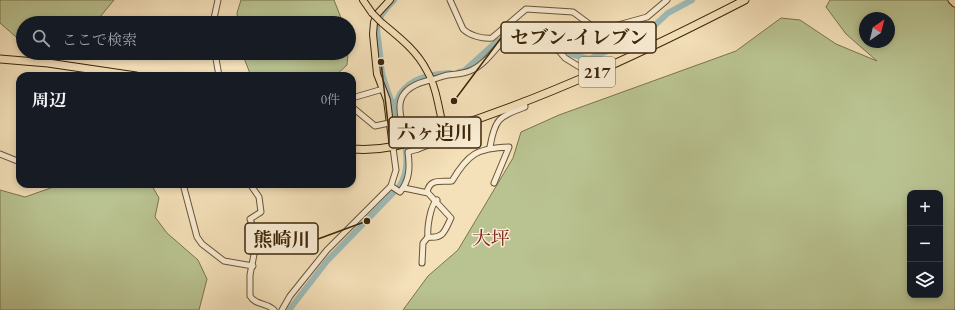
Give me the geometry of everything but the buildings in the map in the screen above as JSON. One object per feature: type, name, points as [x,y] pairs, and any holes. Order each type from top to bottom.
[{"type":"highway","name":"217","points":[[356,149],[397,147],[432,139],[591,74],[693,27],[745,0]]},
{"type":"highway","points":[[952,0],[955,3]]},
{"type":"highway","points":[[0,59],[109,72]]},
{"type":"main road","points":[[363,0],[382,23],[404,42],[428,72],[449,131]]},
{"type":"main road","points":[[390,0],[378,13],[374,22],[373,34],[377,74],[387,100],[389,123],[397,147]]},
{"type":"street","points":[[215,16],[218,0]]},
{"type":"street","points":[[450,0],[463,29],[466,32],[486,39],[494,37],[526,9],[573,12],[596,29],[605,32],[618,24],[647,17],[667,0]]},
{"type":"street","points":[[494,37],[498,46]]},
{"type":"street","points":[[401,189],[409,172],[408,152],[414,144],[406,135],[400,106],[401,98],[405,91],[421,82],[446,75],[466,73],[474,69],[507,37],[514,37],[559,50],[565,58],[591,74]]},
{"type":"street","points":[[216,60],[218,72]]},
{"type":"street","points":[[356,97],[383,89]]},
{"type":"street","points":[[490,147],[496,124],[504,115],[525,107],[524,101]]},
{"type":"street","points":[[356,110],[375,126],[389,123]]},
{"type":"street","points":[[449,131],[466,131]]},
{"type":"street","points":[[426,192],[429,185],[433,182],[452,181],[459,170],[476,152],[490,147],[509,146],[494,183]]},
{"type":"street","points":[[282,310],[290,296],[327,250],[392,187],[396,170],[397,147]]},
{"type":"street","points":[[0,154],[16,160]]},
{"type":"street","points":[[392,187],[426,192],[437,200],[451,218],[441,236],[437,238],[428,237]]},
{"type":"street","points":[[184,188],[197,236],[202,244],[224,261],[253,266]]},
{"type":"street","points":[[253,188],[259,197],[261,212],[250,219],[257,239],[250,279],[250,298],[258,303],[268,304],[274,310]]},
{"type":"street","points":[[422,263],[423,243],[428,237],[427,231],[432,206],[437,200]]},
{"type":"green space","points":[[0,0],[114,0],[101,16],[16,16],[16,37],[0,23]]},
{"type":"green space","points":[[241,0],[334,0],[340,16],[237,16]]},
{"type":"green space","points":[[830,0],[955,0],[955,310],[403,310],[428,276],[458,250],[513,158],[521,132],[559,115],[736,51],[781,18],[800,20],[836,44],[877,61],[862,48],[895,48],[895,12],[859,12],[859,45],[846,34],[826,7]]},
{"type":"green space","points":[[245,60],[347,60],[347,65],[339,72],[249,72]]},
{"type":"green space","points":[[51,188],[153,188],[159,198],[155,217],[167,233],[198,260],[207,279],[199,310],[0,310],[0,190],[25,197]]},
{"type":"waterway","points":[[289,310],[327,261],[399,187],[405,175],[405,147],[402,132],[382,73],[377,30],[379,19],[394,0]]},
{"type":"waterway","points":[[459,72],[464,71],[495,43],[506,37],[517,35],[556,43],[571,54],[589,59],[643,36],[668,13],[692,0]]},
{"type":"waterway","points":[[395,108],[400,94],[405,88],[416,80],[436,74],[450,73]]},
{"type":"place","name":"六ヶ迫川","points":[[381,62]]},
{"type":"place","name":"セブン-イレブン","points":[[454,101]]},
{"type":"place","name":"熊崎川","points":[[367,221]]},
{"type":"district","name":"大坪","points":[[491,238]]}]
